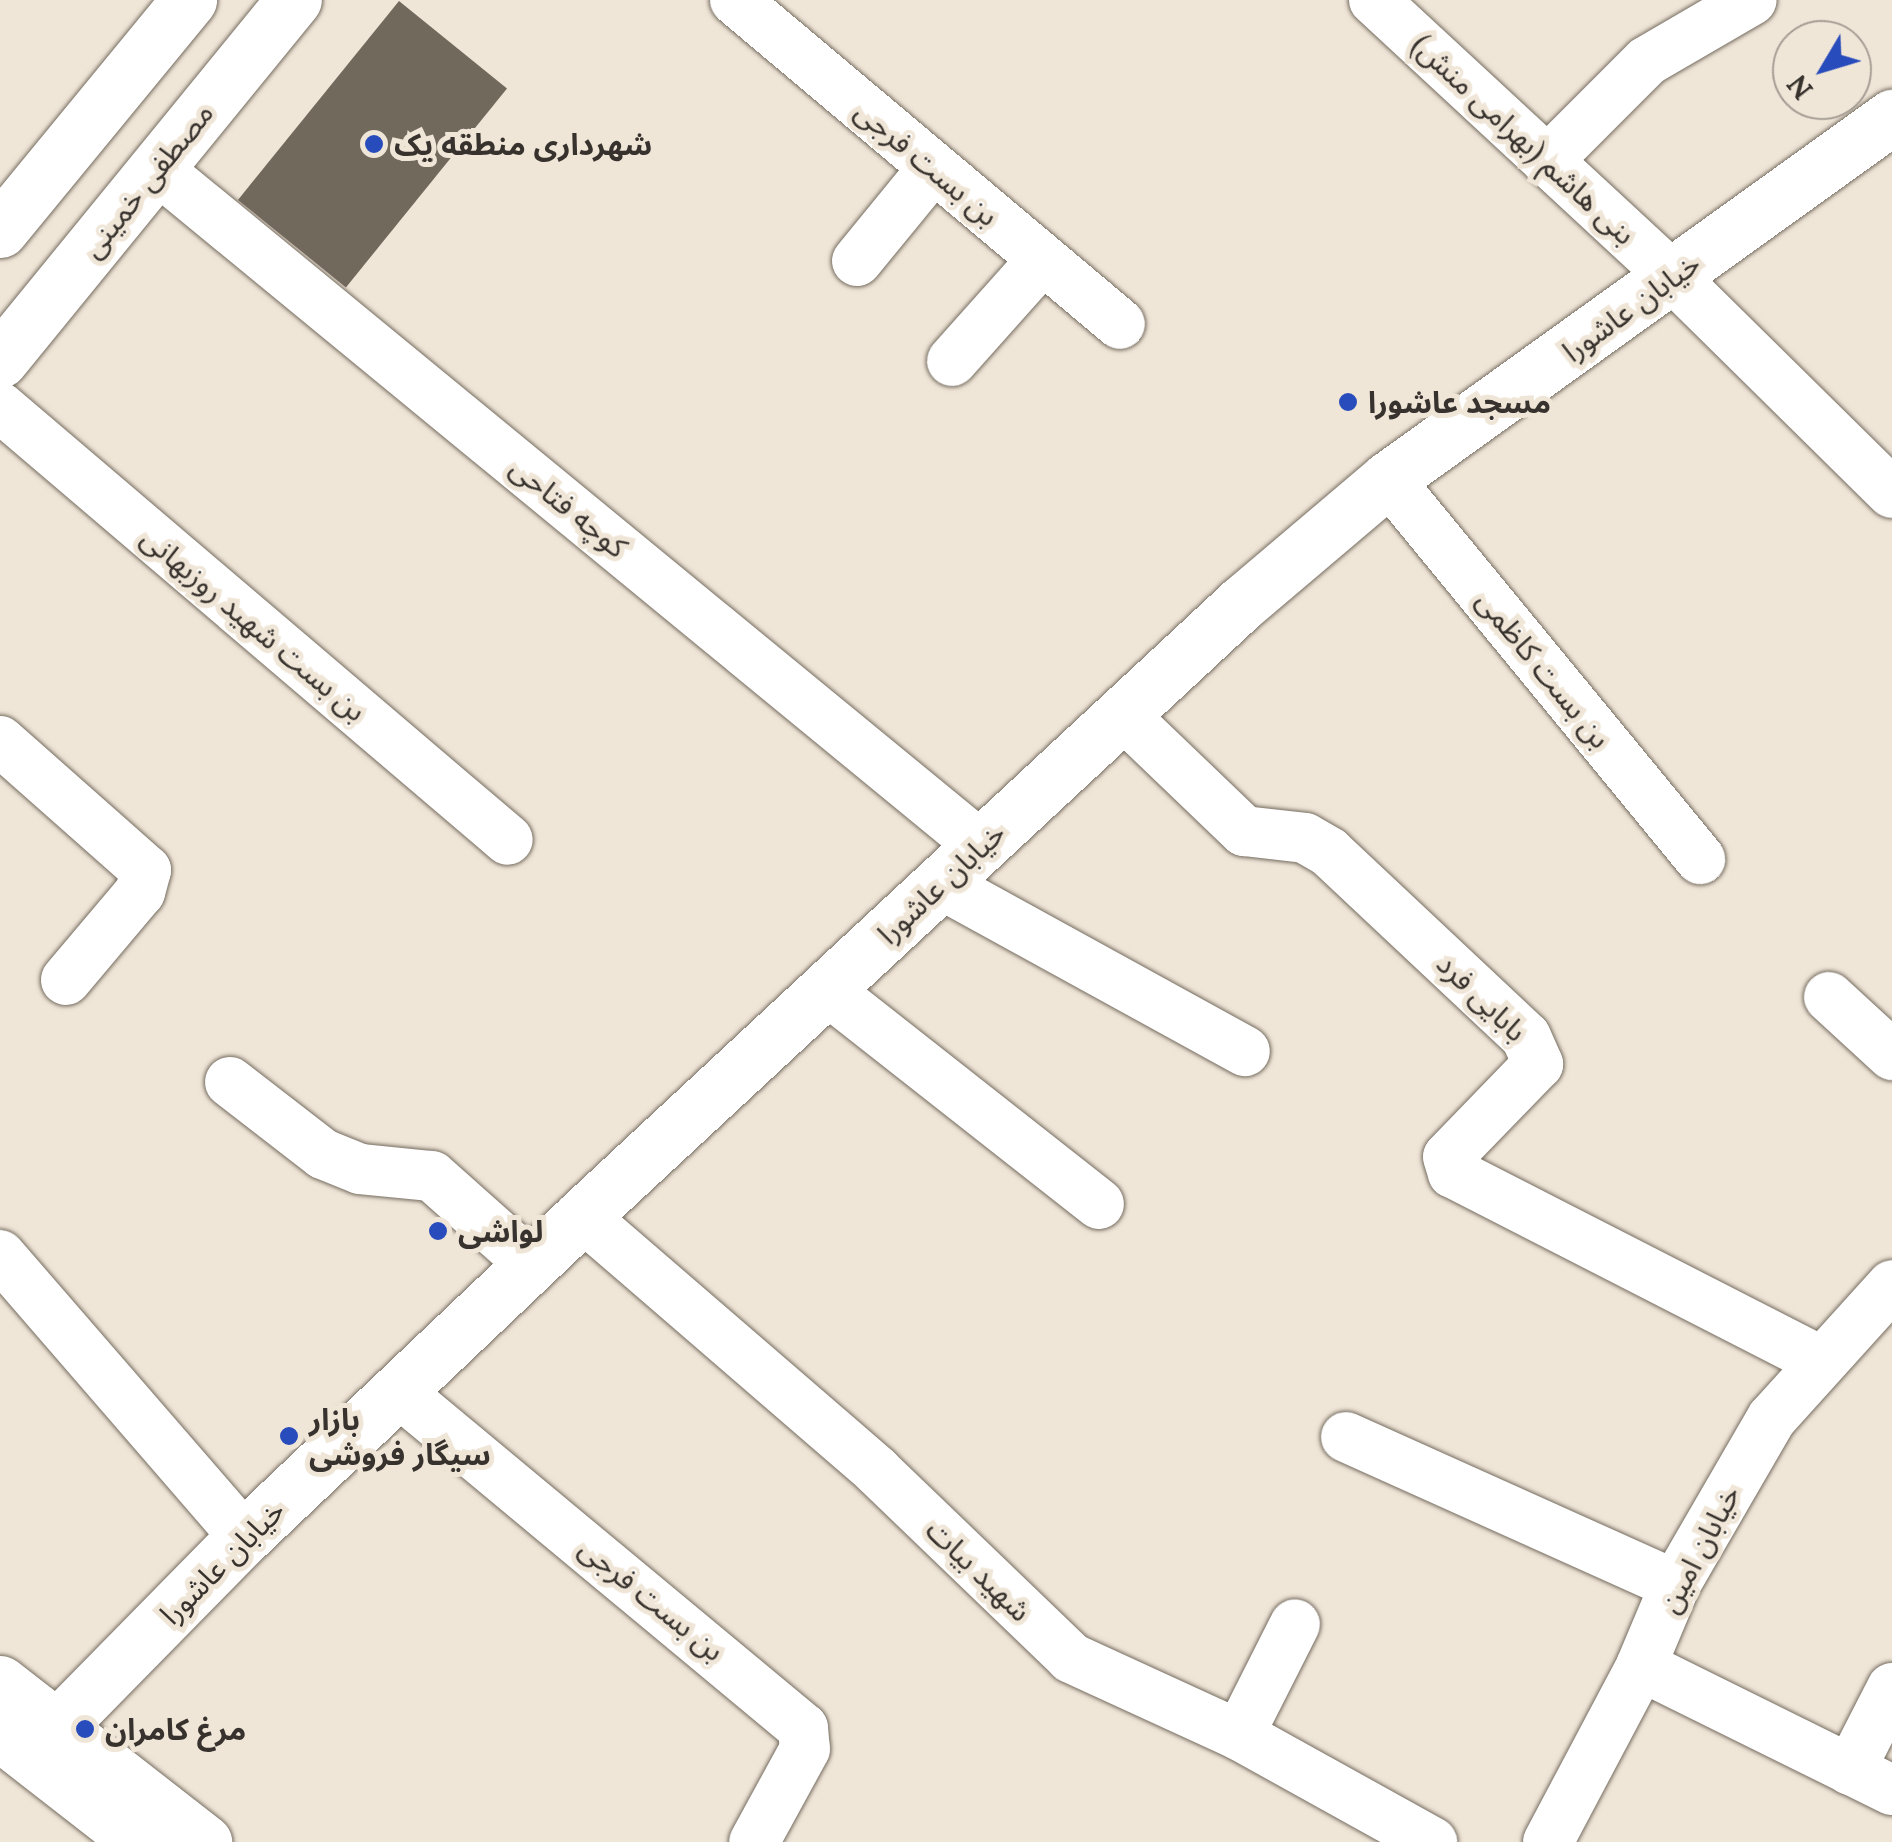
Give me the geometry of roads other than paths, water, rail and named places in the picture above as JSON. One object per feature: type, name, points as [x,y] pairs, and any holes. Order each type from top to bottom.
[{"type":"main road","points":[[0,230],[189,0]]},
{"type":"main road","name":"مصطفی خمینی","points":[[0,360],[294,0]]},
{"type":"main road","name":"خیابان عاشورا","points":[[57,1727],[244,1537],[400,1393],[582,1216],[939,883],[1388,479],[1674,278],[1892,117]]},
{"type":"main road","points":[[0,1682],[204,1842]]},
{"type":"main road","points":[[0,1733],[140,1842]]},
{"type":"street","name":"بن بست فرجی","points":[[734,0],[1120,324]]},
{"type":"street","name":"بنی هاشم (بهرامی منش)","points":[[1374,0],[1425,17],[1547,161],[1887,480]]},
{"type":"street","points":[[1547,161],[1647,61],[1752,0]]},
{"type":"street","name":"کوچه فتاحی","points":[[156,168],[981,846]]},
{"type":"street","points":[[857,260],[933,168]]},
{"type":"street","points":[[952,361],[1042,260]]},
{"type":"street","name":"بن بست شهید روزبهانی","points":[[0,407],[508,840]]},
{"type":"street","name":"بن بست کاظمی","points":[[1388,479],[1700,859]]},
{"type":"street","name":"بابایی فرد","points":[[1123,715],[1244,831],[1305,838],[1329,852],[1526,1037],[1538,1064],[1448,1156],[1453,1173],[1820,1361]]},
{"type":"street","points":[[0,741],[146,870],[140,892],[66,980]]},
{"type":"street","points":[[939,883],[1244,1051]]},
{"type":"street","points":[[827,990],[1099,1204]]},
{"type":"street","points":[[1828,997],[1892,1055]]},
{"type":"street","points":[[230,1082],[323,1154],[360,1169],[432,1176],[533,1266]]},
{"type":"street","name":"شهید بیات","points":[[582,1216],[877,1471],[1071,1658],[1239,1735],[1432,1842]]},
{"type":"street","points":[[0,1255],[244,1537]]},
{"type":"street","name":"خیابان امین","points":[[1548,1842],[1640,1666],[1674,1586],[1772,1418],[1892,1285]]},
{"type":"street","name":"بن بست فرجی","points":[[400,1393],[803,1728],[805,1749],[754,1842]]},
{"type":"street","points":[[1346,1437],[1674,1586]]},
{"type":"street","points":[[1239,1735],[1295,1624]]},
{"type":"street","points":[[1640,1666],[1871,1780],[1892,1688]]},
{"type":"place","name":"شهرداری منطقه یک","points":[[374,144]]},
{"type":"place","name":"مسجد عاشورا","points":[[1348,402]]},
{"type":"place","name":"لواشی","points":[[438,1231]]},
{"type":"place","name":"بازار سیگار فروشی","points":[[289,1436]]},
{"type":"place","name":"مرغ کامران","points":[[85,1729]]}]
